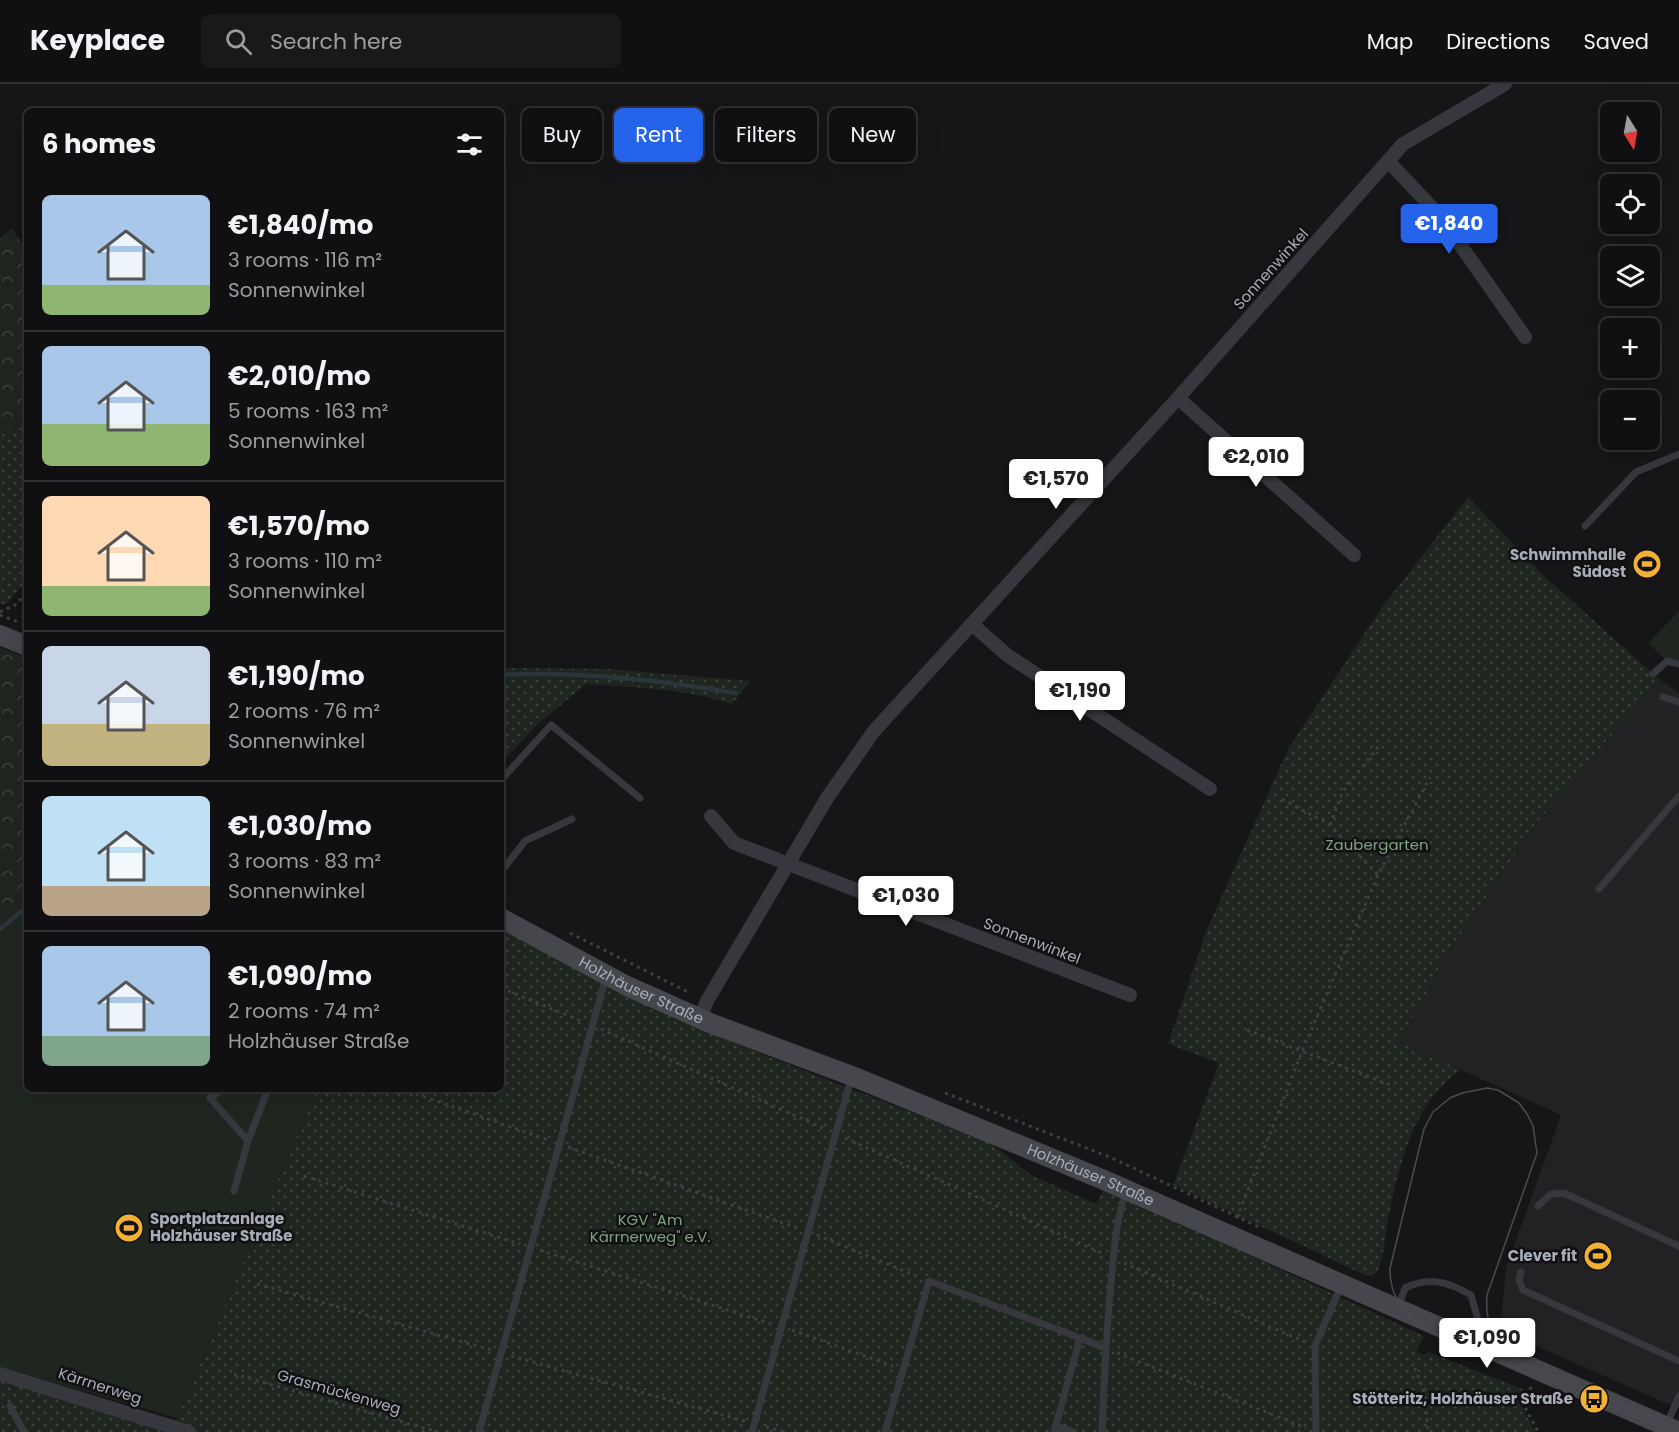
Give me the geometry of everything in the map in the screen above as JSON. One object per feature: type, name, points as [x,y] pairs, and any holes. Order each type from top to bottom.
[{"type":"main road","points":[[0,635],[24,645]]},
{"type":"main road","name":"Holzhäuser Straße","points":[[506,910],[607,975],[704,1010],[852,1076],[1127,1190],[1672,1429]]},
{"type":"street","name":"Sonnenwinkel","points":[[704,1010],[827,798],[874,731],[1178,398],[1403,144],[1505,84]]},
{"type":"street","points":[[1388,161],[1440,216],[1525,337]]},
{"type":"street","points":[[1178,398],[1354,555]]},
{"type":"street","points":[[973,625],[1007,655],[1210,789]]},
{"type":"street","name":"Sonnenwinkel","points":[[711,816],[734,843],[788,866],[1130,995]]},
{"type":"street","name":"Kärrnerweg","points":[[0,1374],[189,1432]]},
{"type":"lane","points":[[1585,526],[1636,472],[1679,454]]},
{"type":"lane","points":[[1653,674],[1667,661],[1679,664]]},
{"type":"lane","points":[[1663,697],[1679,702]]},
{"type":"lane","points":[[504,777],[551,725],[640,798]]},
{"type":"lane","points":[[1599,889],[1679,796]]},
{"type":"lane","points":[[504,868],[525,841],[572,819]]},
{"type":"lane","points":[[479,1432],[607,975]]},
{"type":"lane","points":[[752,1432],[852,1076]]},
{"type":"lane","points":[[219,1092],[210,1098],[248,1141]]},
{"type":"lane","points":[[234,1191],[248,1141],[267,1092]]},
{"type":"lane","points":[[1102,1432],[1105,1348],[1117,1216],[1127,1190]]},
{"type":"lane","points":[[1538,1206],[1551,1194],[1564,1193],[1679,1246]]},
{"type":"lane","points":[[1521,1272],[1519,1280],[1523,1290],[1679,1361]]},
{"type":"lane","points":[[885,1432],[929,1281],[1105,1348]]},
{"type":"lane","points":[[1397,1309],[1405,1288],[1420,1281],[1438,1281],[1460,1289],[1472,1295],[1487,1349]]},
{"type":"lane","points":[[1316,1432],[1315,1346],[1342,1284]]},
{"type":"lane","points":[[1074,1432],[1055,1429],[1080,1338]]},
{"type":"lane","points":[[1672,1429],[1679,1396]]},
{"type":"lane","points":[[10,1406],[24,1432]]},
{"type":"path","points":[[0,612],[15,605],[24,596]]},
{"type":"path","points":[[1330,825],[1342,793],[1378,747]]},
{"type":"path","points":[[1232,1235],[1303,1049],[1378,875],[1430,777]]},
{"type":"path","points":[[1282,799],[1330,825],[1378,875]]},
{"type":"path","points":[[561,929],[704,1010]]},
{"type":"path","points":[[504,989],[594,1026],[1315,1346]]},
{"type":"path","points":[[1247,1030],[1303,1049],[1393,1086]]},
{"type":"path","points":[[937,1090],[1112,1158]]},
{"type":"path","points":[[411,1092],[808,1232],[929,1281]]},
{"type":"path","points":[[257,1284],[784,1432]]},
{"type":"path","points":[[781,1327],[903,1370]]},
{"type":"path","points":[[1105,1348],[1316,1432]]},
{"type":"path","points":[[1415,1368],[1425,1394],[1428,1432]]},
{"type":"path","name":"Grasmückenweg","points":[[234,1374],[438,1432]]},
{"type":"path","points":[[1531,1387],[1524,1405],[1538,1432]]},
{"type":"shaded area","points":[[1659,679],[1679,693],[1679,1409],[1500,1330],[1506,1268],[1561,1115],[1399,1042],[1447,955],[1536,824]]},
{"type":"green space","points":[[12,228],[24,247],[24,418],[0,436],[0,238]]},
{"type":"green space","points":[[24,418],[24,584],[6,604],[0,604],[0,436]]},
{"type":"green space","name":"Zaubergarten","points":[[1468,497],[1545,577],[1659,679],[1536,824],[1447,955],[1399,1042],[1461,1070],[1445,1083],[1420,1116],[1398,1174],[1380,1266],[1377,1273],[1367,1276],[1173,1185],[1219,1063],[1168,1044],[1207,929],[1288,749],[1383,606]]},
{"type":"green space","points":[[1679,611],[1679,659],[1672,666],[1648,643]]},
{"type":"green space","points":[[0,647],[24,657],[24,899],[0,919]]},
{"type":"green space","points":[[504,668],[608,669],[750,681],[732,704],[678,692],[586,684],[539,723],[504,760]]},
{"type":"green space","name":"Sportplatzanlage Holzhäuser Straße","points":[[24,899],[24,1092],[316,1092],[177,1418],[0,1367],[0,919]]},
{"type":"green space","name":"KGV \"Am Kärrnerweg\" e.V.","points":[[504,930],[609,988],[739,1045],[990,1143],[1031,1175],[1096,1204],[1105,1188],[1424,1336],[1416,1351],[1424,1355],[1429,1352],[1527,1391],[1521,1405],[1535,1432],[0,1432],[0,1380],[175,1431],[177,1418],[316,1092],[504,1092]]},
{"type":"waterway","points":[[504,675],[560,674],[619,678],[735,693]]},
{"type":"waterway","points":[[0,929],[24,909]]},
{"type":"tram line","points":[[1672,1432],[1427,1330],[1411,1318],[1400,1304],[1392,1287],[1390,1268],[1424,1129],[1433,1112],[1450,1098],[1487,1088],[1498,1090],[1519,1103],[1533,1126],[1537,1153],[1487,1295],[1488,1319],[1495,1338],[1509,1353],[1528,1365],[1679,1428]]},
{"type":"place","name":"Schwimmhalle Südost","points":[[1647,564]]},
{"type":"place","name":"Sportplatzanlage Holzhäuser Straße","points":[[129,1228]]},
{"type":"place","name":"Clever fit","points":[[1598,1256]]},
{"type":"place","name":"Stötteritz, Holzhäuser Straße","points":[[1594,1399]]}]
